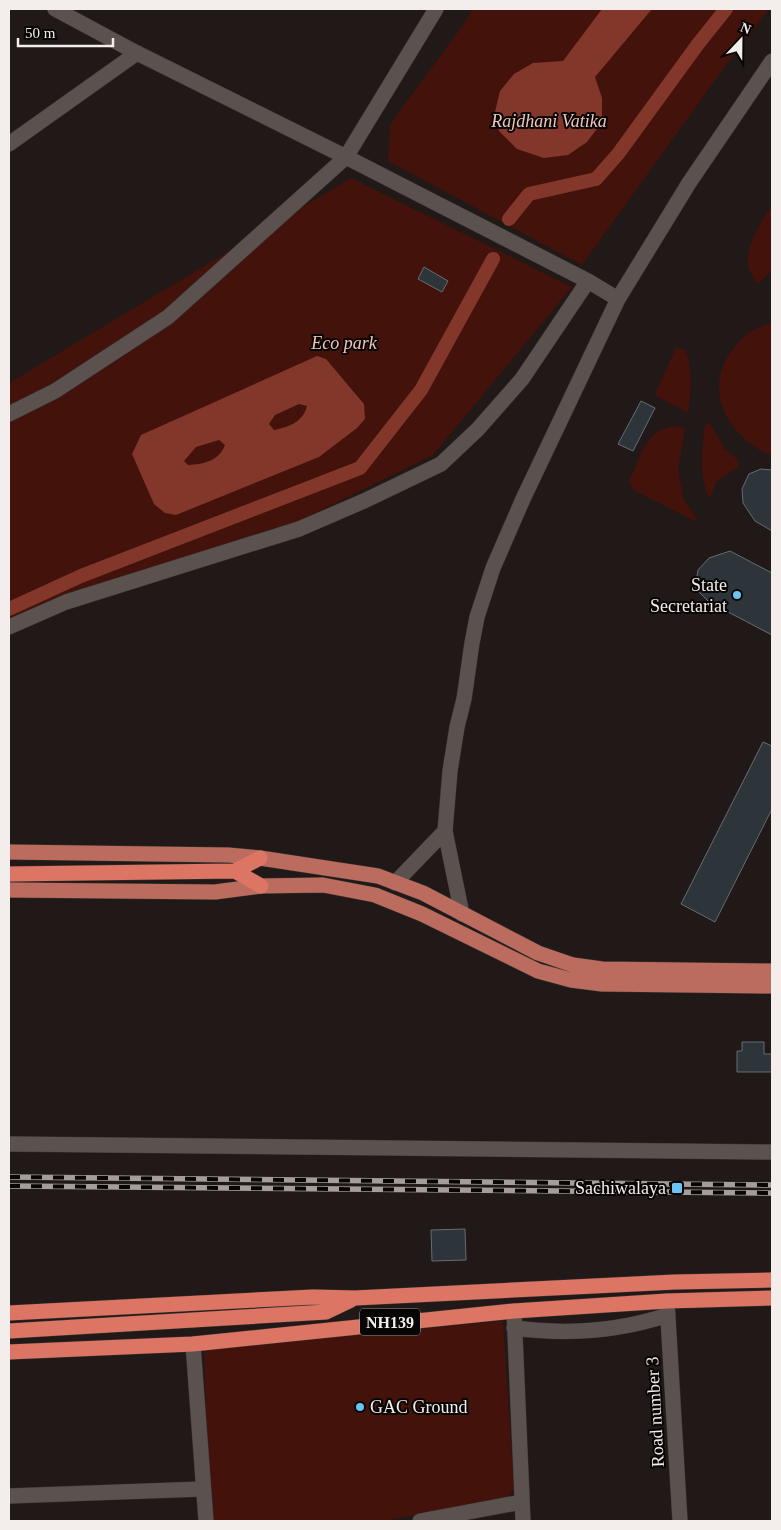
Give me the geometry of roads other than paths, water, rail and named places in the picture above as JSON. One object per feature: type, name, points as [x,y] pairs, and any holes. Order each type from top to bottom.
[{"type":"highway","points":[[9,874],[228,872],[260,858]]},
{"type":"highway","points":[[228,872],[261,886]]},
{"type":"highway","name":"NH139","points":[[9,1313],[313,1296],[355,1298],[665,1283],[772,1280]]},
{"type":"highway","points":[[9,1332],[319,1312],[355,1298]]},
{"type":"highway","name":"NH139","points":[[9,1352],[193,1344],[514,1311],[668,1308],[772,1298]]},
{"type":"highway","points":[[319,1312],[357,1326]]},
{"type":"main road","points":[[9,852],[228,855],[378,876],[423,893],[538,953],[573,965],[602,969],[772,970]]},
{"type":"main road","points":[[9,890],[215,892],[261,886],[323,885],[375,895],[422,914],[538,971],[571,980],[602,984],[772,986]]},
{"type":"street","points":[[55,9],[137,53],[588,281],[618,299]]},
{"type":"street","points":[[9,414],[55,390],[168,317],[346,157],[436,9]]},
{"type":"street","points":[[9,144],[137,53]]},
{"type":"street","points":[[462,914],[445,832],[453,752],[464,699],[472,643],[477,617],[493,568],[523,499],[618,299],[690,183],[772,61]]},
{"type":"street","points":[[9,627],[66,602],[299,529],[364,502],[441,464],[478,429],[522,378],[588,281]]},
{"type":"street","points":[[396,883],[445,832]]},
{"type":"street","points":[[9,1144],[772,1152]]},
{"type":"street","points":[[514,1328],[556,1332],[637,1324],[668,1308]]},
{"type":"street","name":"Road number 3","points":[[668,1308],[680,1521]]},
{"type":"street","points":[[514,1311],[522,1521]]},
{"type":"street","points":[[193,1344],[202,1489],[206,1521]]},
{"type":"street","points":[[9,1496],[202,1489]]},
{"type":"street","points":[[420,1521],[522,1502]]},
{"type":"waterway","points":[[509,219],[529,194],[596,179],[618,154],[698,44],[726,9]]},
{"type":"waterway","points":[[9,609],[81,576],[360,468],[421,390],[493,259]]},
{"type":"railway","points":[[9,1177],[772,1185]]},
{"type":"railway","points":[[9,1186],[772,1193]]},
{"type":"place","name":"State Secretariat","points":[[737,595]]},
{"type":"place","name":"Sachiwalaya","points":[[677,1188]]},
{"type":"place","name":"GAC Ground","points":[[360,1407]]},
{"type":"park label","name":"Rajdhani Vatika","points":[[549,121]]},
{"type":"park label","name":"Eco park","points":[[344,343]]}]
